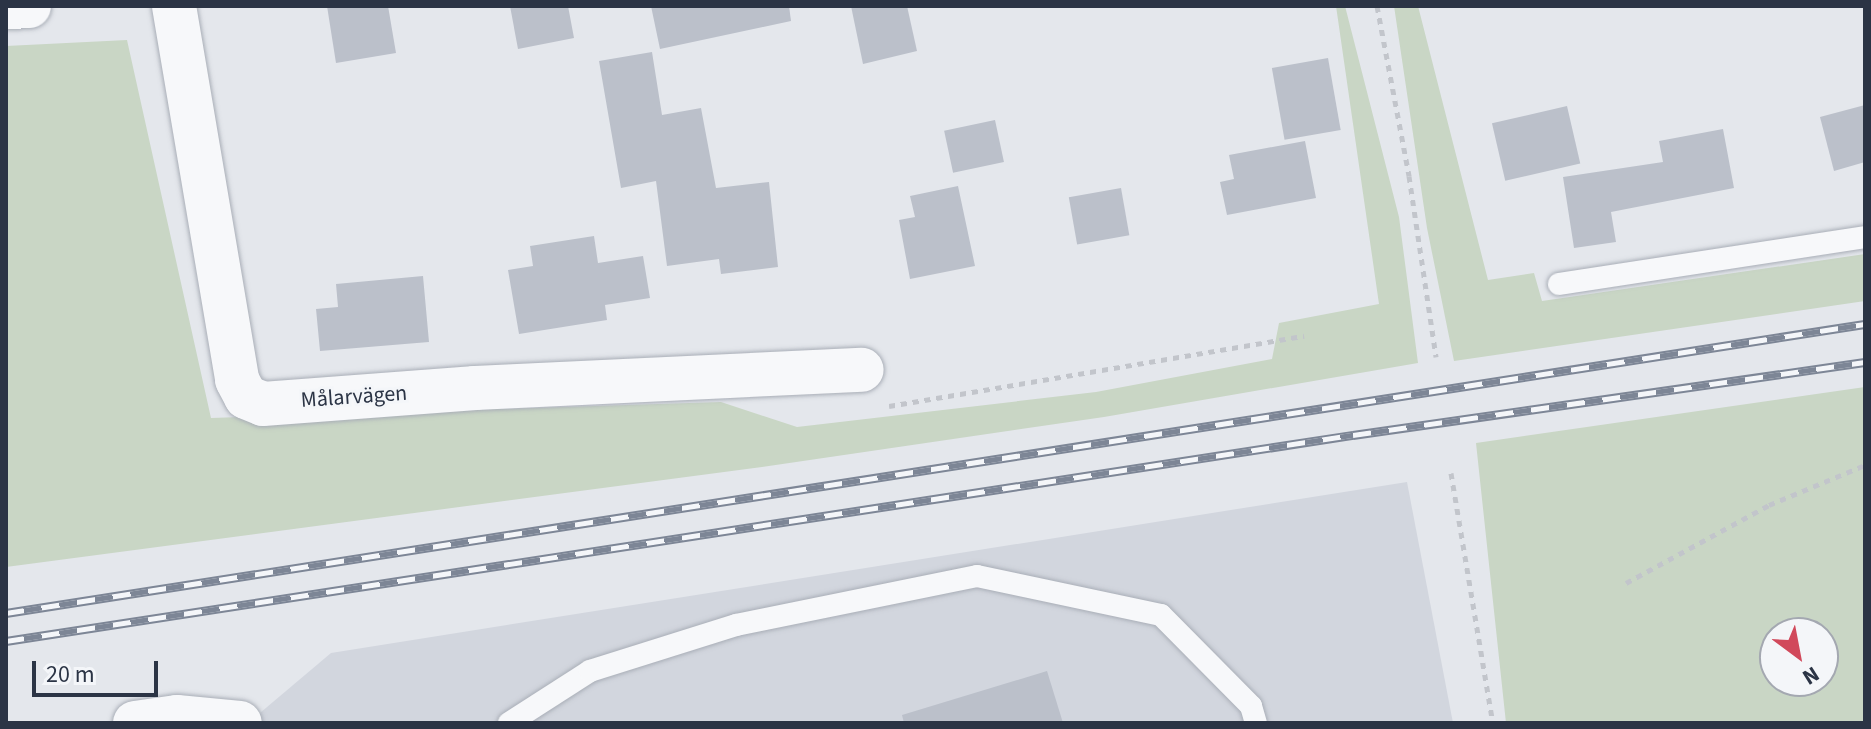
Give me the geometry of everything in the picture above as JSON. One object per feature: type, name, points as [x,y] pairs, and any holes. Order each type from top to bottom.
[{"type":"street","points":[[6,7],[29,6]]},
{"type":"street","name":"Målarvägen","points":[[174,6],[237,380],[246,397],[263,404],[475,388],[862,370]]},
{"type":"street","points":[[135,723],[177,717],[240,723]]},
{"type":"lane","points":[[1559,284],[1865,237]]},
{"type":"lane","points":[[509,723],[590,671],[736,625],[977,576],[1161,615],[1251,706],[1256,723]]},
{"type":"path","points":[[1377,6],[1409,176],[1436,357]]},
{"type":"path","points":[[886,406],[1304,336]]},
{"type":"path","points":[[1626,583],[1769,505],[1865,465]]},
{"type":"path","points":[[1451,473],[1493,723]]},
{"type":"shaded area","points":[[1407,482],[1453,723],[248,723],[331,653]]},
{"type":"green space","points":[[1336,6],[1345,6],[1399,217],[1418,363],[1104,417],[762,467],[6,567],[6,46],[127,40],[211,418],[721,402],[797,427],[1096,392],[1272,359],[1279,323],[1379,304]]},
{"type":"green space","points":[[1394,6],[1418,6],[1488,280],[1534,273],[1542,301],[1865,254],[1865,301],[1454,361],[1427,228]]},
{"type":"green space","points":[[1865,387],[1865,723],[1506,723],[1476,443]]},
{"type":"building","points":[[327,6],[388,6],[396,53],[336,63]]},
{"type":"building","points":[[510,6],[568,6],[574,38],[518,49]]},
{"type":"building","points":[[651,6],[789,6],[791,21],[660,49]]},
{"type":"building","points":[[851,6],[907,6],[917,51],[863,64]]},
{"type":"building","points":[[652,52],[662,115],[701,108],[716,188],[769,182],[778,267],[721,274],[719,259],[667,266],[656,181],[621,188],[599,61]]},
{"type":"building","points":[[1328,58],[1341,130],[1285,140],[1272,68]]},
{"type":"building","points":[[1865,105],[1865,162],[1834,171],[1820,117]]},
{"type":"building","points":[[1567,106],[1580,163],[1505,181],[1492,123]]},
{"type":"building","points":[[995,120],[1004,162],[953,173],[944,131]]},
{"type":"building","points":[[1723,129],[1734,188],[1611,212],[1616,242],[1574,248],[1563,177],[1663,162],[1659,141]]},
{"type":"building","points":[[1305,141],[1316,198],[1227,215],[1220,182],[1234,179],[1229,155]]},
{"type":"building","points":[[958,186],[975,266],[910,279],[899,220],[915,217],[910,196]]},
{"type":"building","points":[[1121,188],[1129,235],[1077,244],[1069,197]]},
{"type":"building","points":[[594,236],[598,263],[643,256],[650,298],[605,305],[607,320],[519,334],[508,270],[533,266],[530,246]]},
{"type":"building","points":[[423,276],[429,342],[320,351],[316,309],[338,307],[336,284]]},
{"type":"building","points":[[1047,671],[1063,723],[904,723],[902,715]]},
{"type":"railway","points":[[6,613],[1865,324]]},
{"type":"railway","points":[[6,641],[1353,435],[1865,362]]}]
